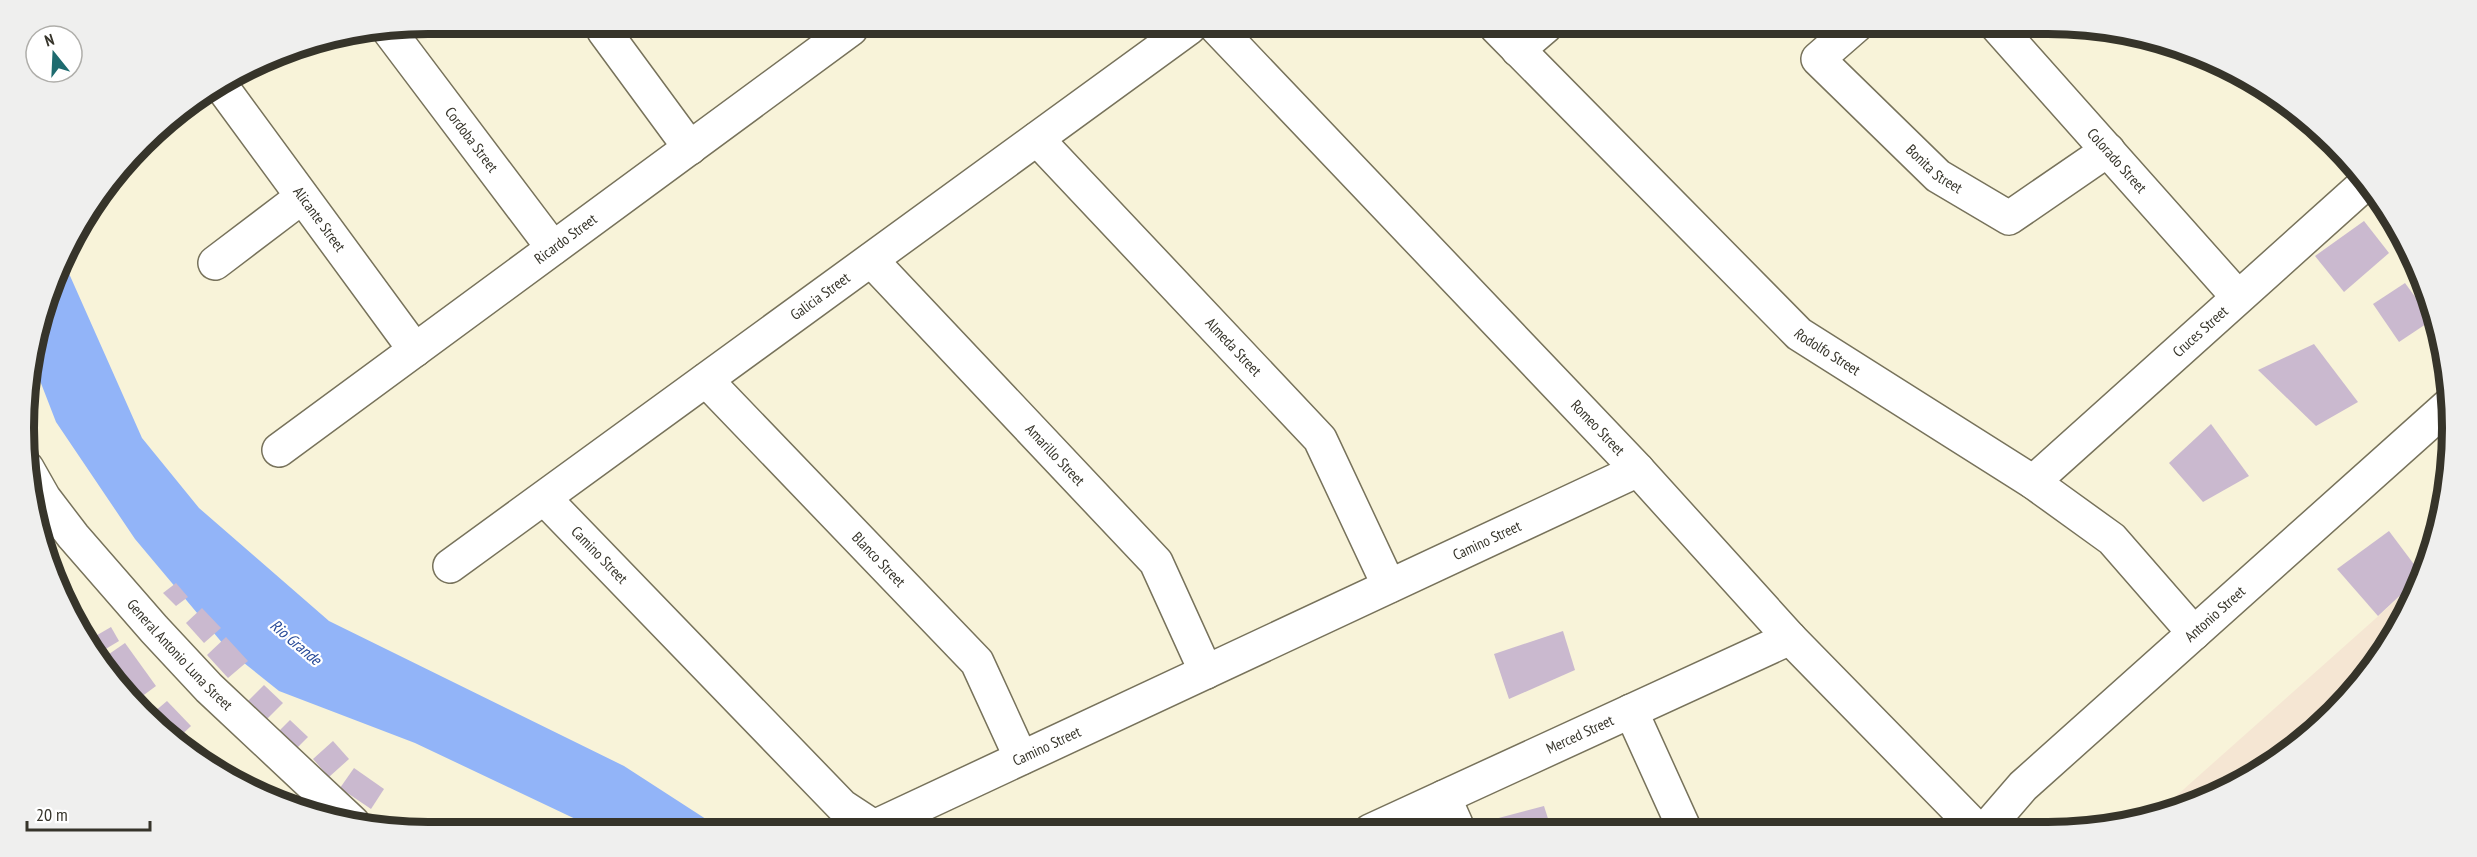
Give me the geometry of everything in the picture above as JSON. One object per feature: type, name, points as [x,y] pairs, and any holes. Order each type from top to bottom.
[{"type":"street","points":[[606,34],[690,148]]},
{"type":"street","name":"Galicia Street","points":[[450,566],[1181,34]]},
{"type":"street","name":"Romeo Street","points":[[1223,34],[1638,470],[1790,638],[1970,822]]},
{"type":"street","name":"Rodolfo Street","points":[[1503,34],[1799,334],[2034,482],[2112,539],[2194,633]]},
{"type":"street","points":[[1518,50],[1537,34]]},
{"type":"street","name":"Bonita Street","points":[[1847,34],[1818,59],[1938,176],[2009,218],[2108,150]]},
{"type":"street","name":"Colorado Street","points":[[2004,34],[2238,297]]},
{"type":"street","name":"Ricardo Street","points":[[279,450],[690,148],[831,35]]},
{"type":"street","name":"Cordoba Street","points":[[393,36],[554,248]]},
{"type":"street","name":"Alicante Street","points":[[225,91],[415,350]]},
{"type":"street","name":"Almeda Street","points":[[1036,139],[1320,439],[1389,586]]},
{"type":"street","name":"Cruces Street","points":[[2034,482],[2360,188]]},
{"type":"street","points":[[215,262],[302,197]]},
{"type":"street","name":"Amarillo Street","points":[[871,260],[1156,562],[1206,672]]},
{"type":"street","name":"Blanco Street","points":[[706,381],[977,662],[1021,758]]},
{"type":"street","name":"Antonio Street","points":[[1992,822],[2023,786],[2442,411]]},
{"type":"street","name":"Camino Street","points":[[885,822],[1638,470]]},
{"type":"street","name":"General Antonio Luna Street","points":[[40,490],[73,536],[209,688],[342,813]]},
{"type":"street","name":"Camino Street","points":[[545,499],[842,806],[866,822]]},
{"type":"street","name":"Merced Street","points":[[1390,822],[1790,638]]},
{"type":"street","points":[[1631,711],[1681,822]]},
{"type":"street","points":[[1444,797],[1455,822]]},
{"type":"shaded area","points":[[2408,590],[2390,626],[2361,668],[2345,688],[2308,725],[2245,770],[2199,793],[2167,804]]},
{"type":"water","name":"Rio Grande","points":[[68,270],[142,438],[199,508],[329,621],[624,766],[711,822],[582,822],[415,743],[279,691],[229,651],[135,539],[56,422],[38,376],[48,327]]},
{"type":"building","points":[[2364,221],[2389,253],[2344,292],[2315,256]]},
{"type":"building","points":[[2405,283],[2424,309],[2428,323],[2399,342],[2373,304]]},
{"type":"building","points":[[2314,344],[2358,402],[2316,426],[2258,370]]},
{"type":"building","points":[[2211,424],[2249,476],[2203,502],[2169,463]]},
{"type":"building","points":[[2389,531],[2417,568],[2409,587],[2378,616],[2337,569]]},
{"type":"building","points":[[176,583],[188,597],[176,606],[163,593]]},
{"type":"building","points":[[202,608],[221,628],[204,643],[186,623]]},
{"type":"building","points":[[111,627],[119,641],[103,650],[94,637]]},
{"type":"building","points":[[1563,631],[1575,670],[1509,699],[1494,654]]},
{"type":"building","points":[[226,637],[248,661],[228,678],[207,655]]},
{"type":"building","points":[[125,643],[156,686],[141,697],[107,655]]},
{"type":"building","points":[[264,685],[283,703],[265,721],[246,703]]},
{"type":"building","points":[[167,701],[191,726],[181,735],[155,711]]},
{"type":"building","points":[[290,720],[308,737],[297,748],[279,731]]},
{"type":"building","points":[[333,741],[349,759],[329,777],[313,759]]},
{"type":"building","points":[[354,768],[384,789],[371,809],[340,788]]},
{"type":"building","points":[[1544,806],[1549,822],[1491,822],[1491,820]]}]
